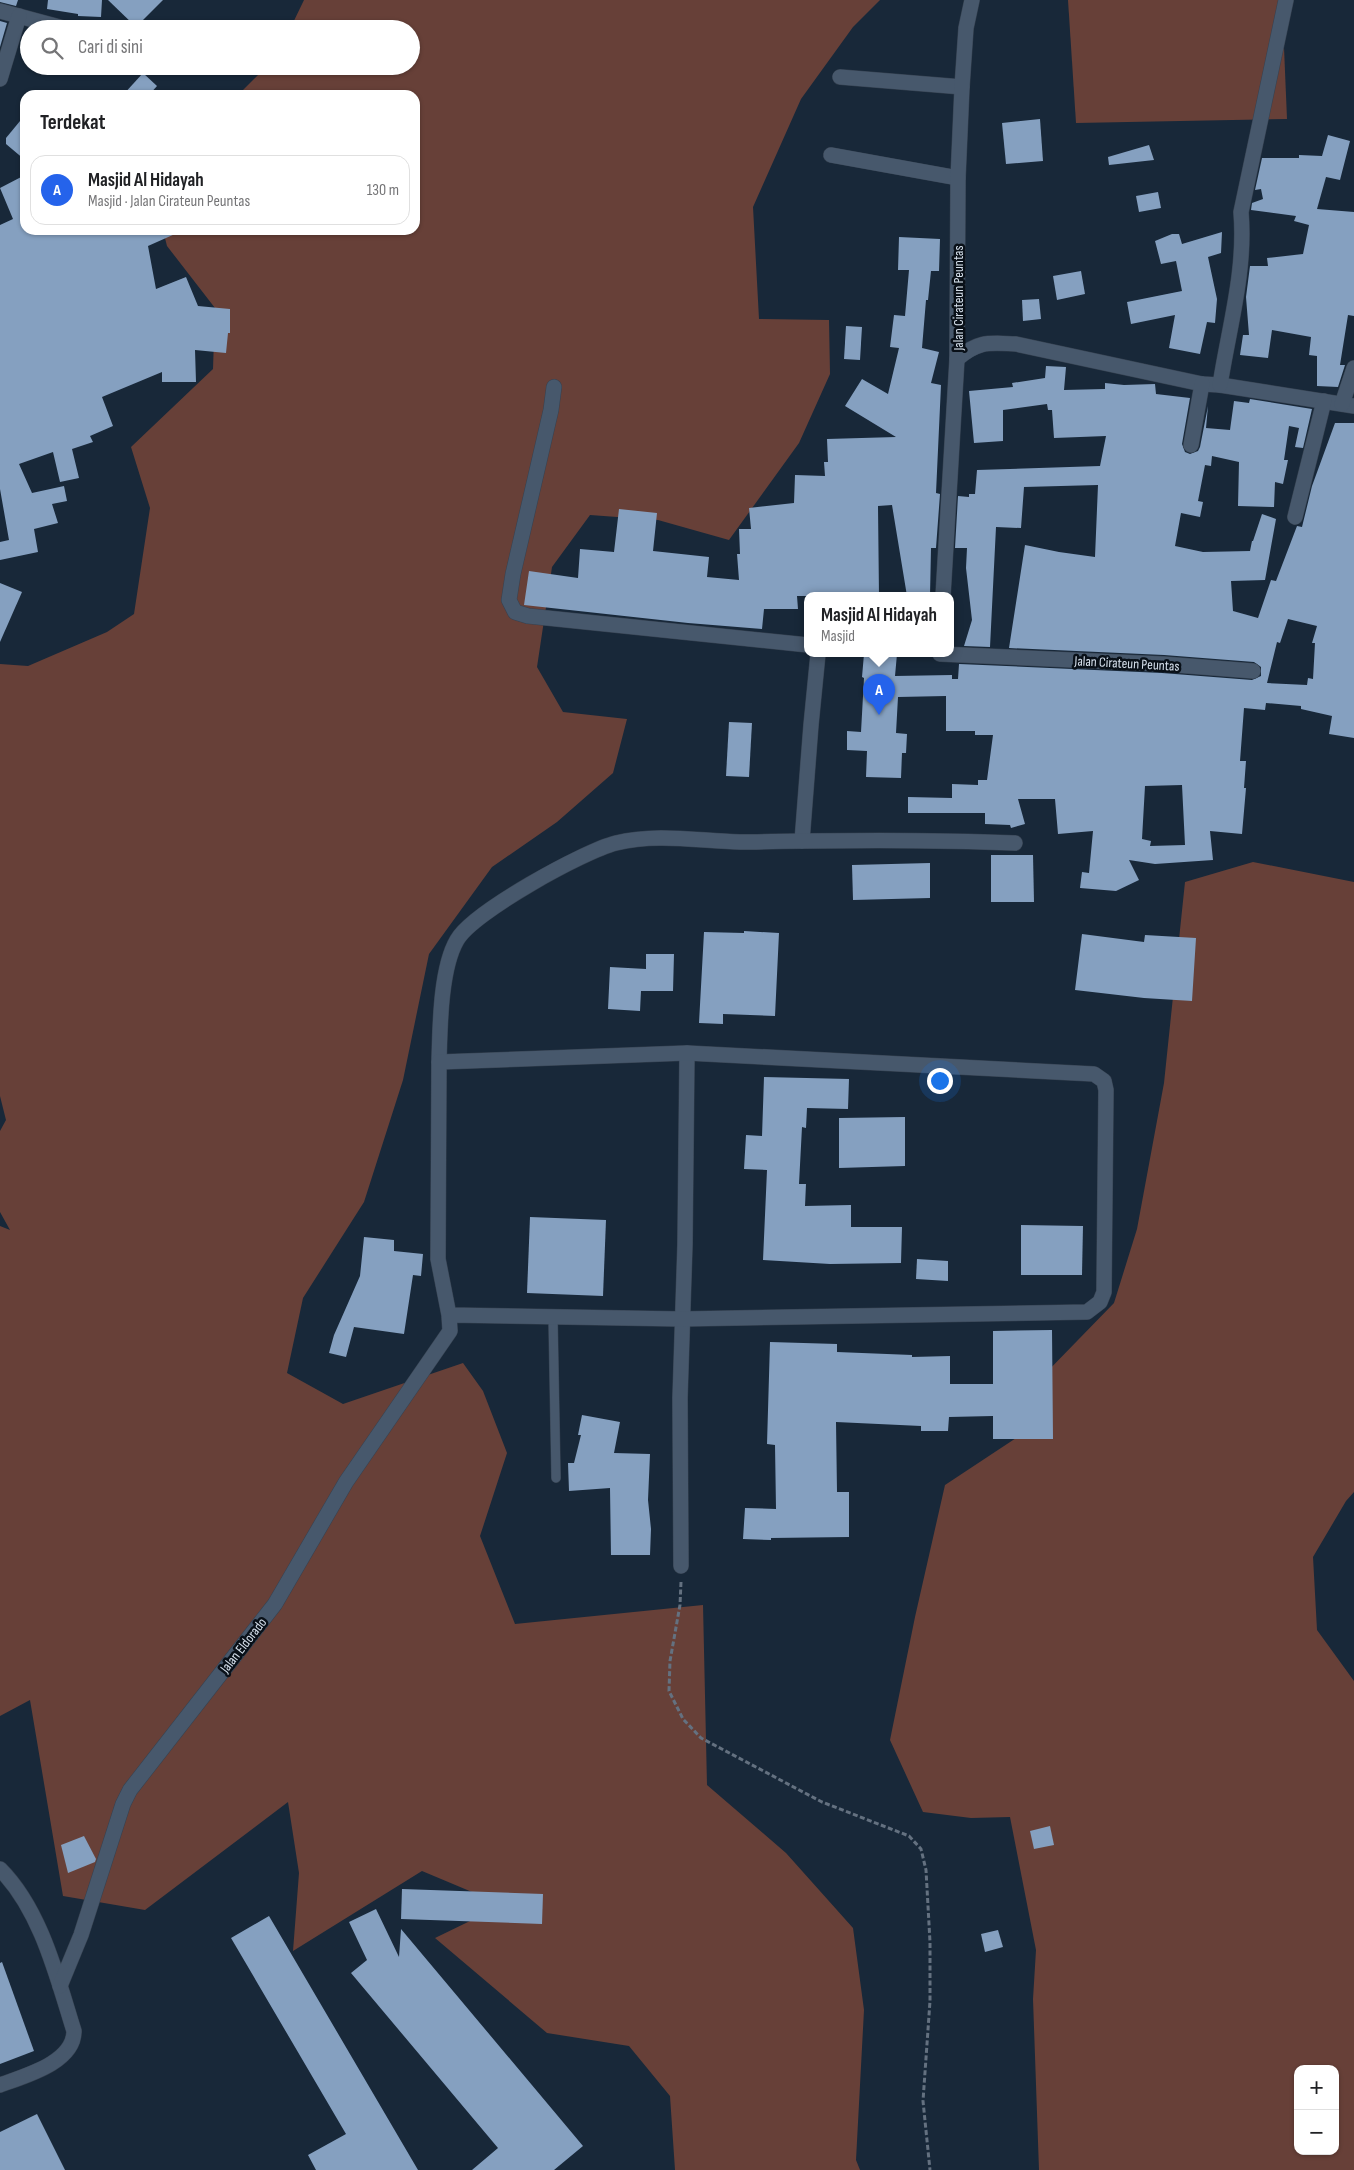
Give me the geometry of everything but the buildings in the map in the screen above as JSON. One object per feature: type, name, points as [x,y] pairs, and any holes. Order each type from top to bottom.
[{"type":"street","name":"Jalan Cirateun Peuntas","points":[[943,592],[958,359],[958,178],[962,87],[966,28],[972,0]]},
{"type":"street","points":[[1220,385],[1235,310],[1243,239],[1241,212],[1286,0]]},
{"type":"street","points":[[0,11],[34,20]]},
{"type":"street","points":[[0,79],[19,16]]},
{"type":"street","points":[[840,77],[962,87]]},
{"type":"street","points":[[831,155],[958,178]]},
{"type":"street","points":[[958,359],[970,348],[988,343],[1016,344],[1202,384],[1220,385],[1348,405],[1354,368]]},
{"type":"street","points":[[1191,445],[1202,384]]},
{"type":"street","points":[[554,387],[514,574],[510,600],[515,612],[528,616],[804,645]]},
{"type":"street","points":[[1295,518],[1324,402]]},
{"type":"street","name":"Jalan Cirateun Peuntas","points":[[954,655],[1163,664],[1254,672]]},
{"type":"street","points":[[802,841],[810,725],[818,657]]},
{"type":"street","points":[[439,1062],[687,1053],[1094,1074],[1104,1082],[1106,1090],[1104,1292],[1100,1302],[1094,1309],[1080,1313],[681,1319],[449,1315],[438,1259],[439,1062],[440,1019],[448,966],[457,940],[469,926],[490,910],[562,866],[591,851],[617,842],[660,837],[741,842],[937,840],[1015,843]]},
{"type":"street","points":[[681,1566],[679,1500],[681,1319],[685,1244],[687,1053]]},
{"type":"street","name":"Jalan Eldorado","points":[[60,1986],[81,1934],[123,1804],[130,1790],[275,1604],[346,1482],[450,1331],[449,1315]]},
{"type":"street","points":[[0,1869],[11,1880],[29,1908],[60,1986],[74,2031],[72,2042],[65,2052],[42,2069],[0,2085]]},
{"type":"lane","points":[[553,1317],[556,1478]]},
{"type":"path","points":[[681,1566],[680,1604],[670,1662],[670,1691],[683,1719],[701,1738],[822,1802],[909,1836],[921,1849],[926,1870],[930,1942],[930,2001],[923,2101],[930,2170]]},
{"type":"shaded area","points":[[304,0],[880,0],[853,27],[801,99],[753,207],[759,319],[829,320],[830,374],[799,443],[729,540],[658,520],[590,515],[552,567],[537,667],[563,712],[627,719],[613,773],[557,822],[492,867],[429,954],[403,1080],[364,1202],[303,1298],[287,1373],[343,1404],[463,1363],[483,1391],[507,1453],[480,1536],[515,1624],[703,1605],[707,1785],[786,1853],[853,1928],[864,2010],[856,2160],[860,2170],[675,2170],[670,2096],[629,2046],[547,2033],[435,1938],[503,1905],[422,1871],[293,1951],[299,1873],[288,1802],[145,1910],[63,1896],[30,1700],[0,1716],[0,1226],[10,1230],[0,1212],[0,1131],[6,1120],[0,1096],[0,664],[28,666],[107,632],[134,614],[150,508],[131,447],[213,369],[215,308],[167,246],[164,235],[420,235],[420,90],[243,90],[258,75],[420,75],[420,20],[294,20]]},
{"type":"shaded area","points":[[1068,0],[1282,0],[1287,119],[1076,123]]},
{"type":"shaded area","points":[[1253,862],[1354,882],[1354,1492],[1346,1501],[1313,1557],[1317,1630],[1354,1681],[1354,2170],[1039,2170],[1033,1999],[1036,1950],[1010,1817],[971,1818],[923,1812],[890,1740],[945,1485],[1025,1432],[1041,1378],[1114,1303],[1137,1229],[1164,1083],[1185,882]]},
{"type":"place","name":"Masjid Al Hidayah","points":[[879,715]]}]
